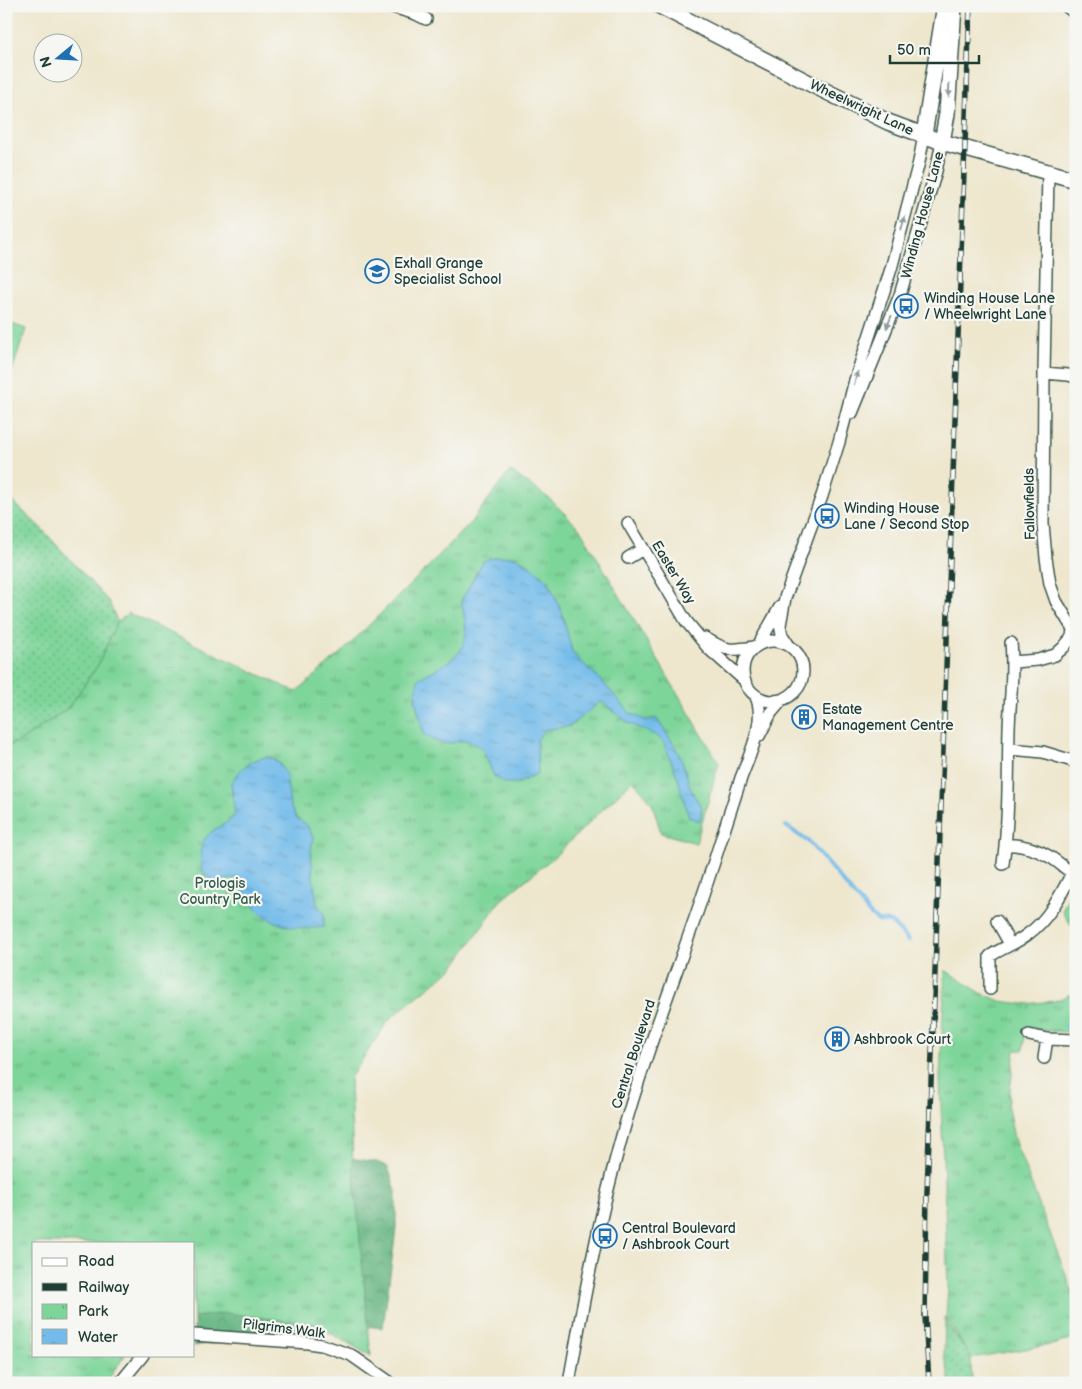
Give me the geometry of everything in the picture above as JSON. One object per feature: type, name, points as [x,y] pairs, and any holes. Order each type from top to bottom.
[{"type":"street","points":[[389,6],[420,13]]},
{"type":"street","name":"Wheelwright Lane","points":[[660,6],[804,81],[888,122],[942,142],[976,150],[1076,180]]},
{"type":"street","name":"Winding House Lane","points":[[788,644],[782,635],[780,625],[785,598],[822,496],[839,442],[855,380],[891,269],[919,162],[945,6]]},
{"type":"street","name":"Winding House Lane","points":[[839,442],[859,398],[900,294],[913,254],[942,142],[947,114],[954,6]]},
{"type":"street","points":[[1066,6],[1076,14]]},
{"type":"street","name":"Fallowfields","points":[[1013,662],[1038,660],[1055,655],[1064,647],[1074,630],[1056,600],[1050,584],[1043,524],[1048,173]]},
{"type":"street","points":[[1044,372],[1068,374],[1076,378]]},
{"type":"street","name":"Easter Way","points":[[628,523],[686,621],[709,649],[744,680]]},
{"type":"street","points":[[628,558],[644,549]]},
{"type":"street","name":"Winding House Lane","points":[[756,646],[785,598]]},
{"type":"street","name":"Easter Way","points":[[697,634],[726,649],[732,650],[756,646]]},
{"type":"street","points":[[770,641],[782,642],[793,648],[801,658],[803,672],[797,690],[782,700],[770,701],[755,695],[744,680],[744,664],[748,653],[756,646],[770,641]]},
{"type":"street","points":[[1003,864],[1013,662],[1011,643]]},
{"type":"street","name":"Central Boulevard","points":[[754,744],[759,716],[755,695]]},
{"type":"street","name":"Central Boulevard","points":[[569,1383],[585,1290],[620,1143],[640,1076],[754,744],[771,713],[782,700]]},
{"type":"street","points":[[1009,749],[1042,752],[1076,762]]},
{"type":"street","points":[[990,989],[990,956],[1030,933],[1047,915],[1074,874],[1034,848],[1005,844]]},
{"type":"street","points":[[997,921],[1010,944]]},
{"type":"street","points":[[1029,1035],[1047,1039],[1076,1040]]},
{"type":"street","points":[[1044,1058],[1047,1039]]},
{"type":"street","name":"Pilgrims Walk","points":[[195,1335],[322,1345],[351,1356],[392,1383]]},
{"type":"street","points":[[120,1383],[142,1356]]},
{"type":"green space","points":[[6,322],[26,329],[6,389]]},
{"type":"green space","name":"Prologis Country Park","points":[[510,471],[550,499],[580,529],[719,763],[696,843],[661,833],[652,803],[633,780],[555,856],[500,901],[454,967],[393,1016],[350,1078],[353,1168],[371,1356],[314,1324],[226,1313],[195,1317],[195,1242],[32,1242],[32,1356],[124,1356],[106,1383],[6,1383],[6,747],[22,740],[68,708],[98,665],[116,624],[128,613],[296,692],[341,653],[471,522]]},
{"type":"green space","points":[[6,495],[42,529],[109,602],[118,623],[98,665],[68,708],[22,740],[6,747]]},
{"type":"green space","points":[[1076,889],[1076,932],[1062,911],[1071,891]]},
{"type":"green space","points":[[945,970],[981,993],[1000,1001],[1024,1004],[1055,1001],[1076,992],[1076,1031],[1026,1029],[1023,1050],[1015,1050],[1008,1107],[1014,1139],[1076,1301],[1076,1337],[1056,1344],[971,1358],[946,1317],[948,1287],[940,1078]]},
{"type":"green space","points":[[349,1158],[377,1162],[388,1167],[396,1191],[396,1229],[383,1328],[331,1322],[195,1346],[195,1242],[107,1242]]},
{"type":"green space","points":[[945,1317],[971,1358],[972,1383],[951,1383],[944,1354]]},
{"type":"water","points":[[513,556],[531,566],[548,581],[561,610],[573,654],[600,679],[631,714],[648,721],[656,718],[679,754],[692,792],[702,806],[700,821],[689,817],[677,776],[664,743],[657,736],[628,723],[601,701],[570,726],[544,730],[537,740],[538,773],[518,783],[505,783],[494,776],[482,748],[466,740],[445,743],[435,741],[424,735],[415,699],[418,679],[453,658],[460,650],[466,631],[461,601],[483,561],[497,557]]},
{"type":"water","points":[[269,756],[279,763],[286,774],[290,805],[296,818],[307,825],[313,837],[311,851],[313,877],[317,904],[324,913],[324,927],[295,927],[267,918],[252,905],[239,877],[216,881],[205,875],[202,869],[200,854],[207,836],[235,815],[231,783],[247,765]]},
{"type":"waterway","points":[[786,826],[809,842],[870,914],[878,921],[891,922],[909,941]]},
{"type":"waterway","points":[[1066,1026],[1076,1023]]},
{"type":"railway","points":[[929,1383],[925,1316],[927,1192],[970,6]]},
{"type":"place","name":"Exhall Grange Specialist School","points":[[377,271]]},
{"type":"place","name":"Winding House Lane / Wheelwright Lane","points":[[906,306]]},
{"type":"place","name":"Winding House Lane / Second Stop","points":[[827,516]]},
{"type":"place","name":"Estate Management Centre","points":[[804,717]]},
{"type":"place","name":"Ashbrook Court","points":[[837,1039]]},
{"type":"place","name":"Central Boulevard / Ashbrook Court","points":[[605,1236]]}]
